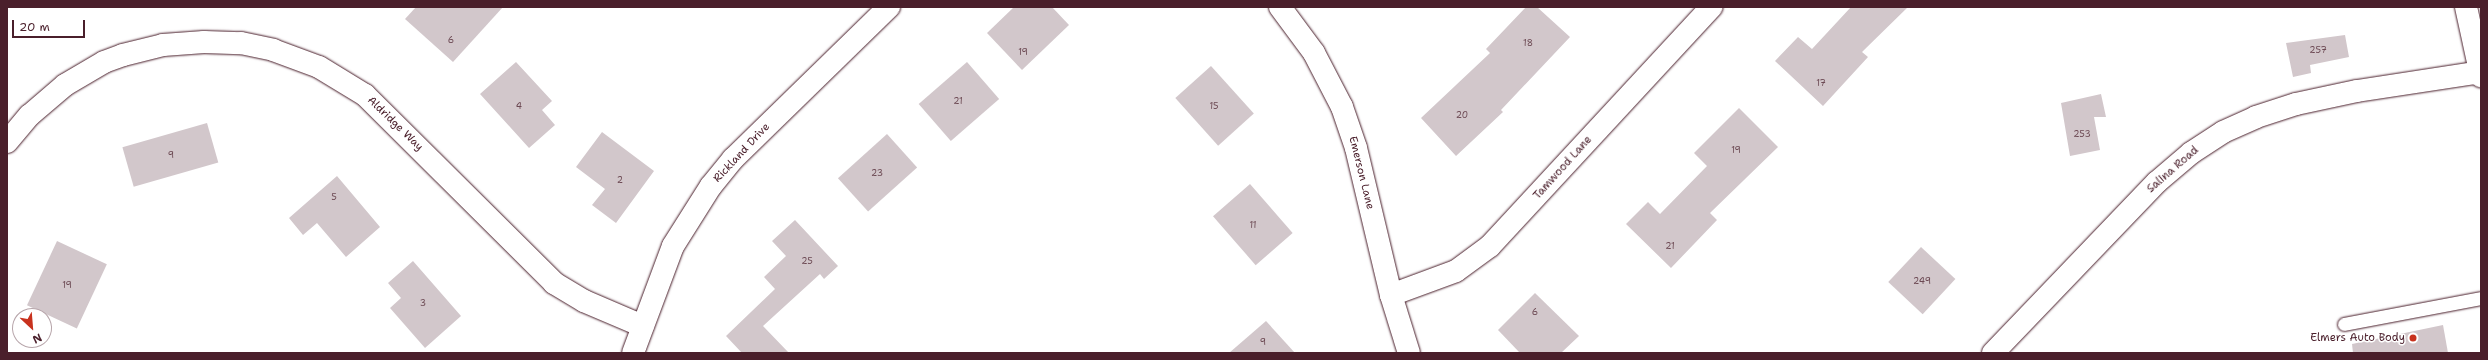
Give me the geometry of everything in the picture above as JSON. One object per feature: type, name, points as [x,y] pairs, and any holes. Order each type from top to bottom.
[{"type":"street","name":"Rickland Drive","points":[[633,353],[673,246],[711,186],[733,159],[889,7]]},
{"type":"street","name":"Emerson Lane","points":[[1280,7],[1314,53],[1342,107],[1366,186],[1391,295],[1409,353]]},
{"type":"street","name":"Tamwood Lane","points":[[1391,295],[1456,271],[1490,246],[1710,7]]},
{"type":"street","points":[[2466,7],[2481,73]]},
{"type":"street","name":"Aldridge Way","points":[[7,142],[30,115],[65,85],[104,62],[123,55],[163,45],[204,42],[241,44],[273,50],[319,67],[365,95],[554,283],[584,301],[643,326]]},
{"type":"street","name":"Salina Road","points":[[1993,353],[2157,182],[2191,153],[2223,132],[2256,117],[2296,104],[2356,91],[2481,73]]},
{"type":"lane","points":[[2344,324],[2481,298]]},
{"type":"building","points":[[416,7],[503,7],[453,62],[405,19]]},
{"type":"building","points":[[1014,7],[1052,7],[1069,25],[1022,70],[987,33]]},
{"type":"building","points":[[1526,7],[1537,7],[1570,37],[1501,110],[1503,112],[1456,156],[1421,118],[1490,53],[1486,49]]},
{"type":"building","points":[[1851,7],[1908,7],[1862,52],[1868,57],[1823,106],[1775,61],[1798,37],[1812,49]]},
{"type":"building","points":[[2345,35],[2349,57],[2310,65],[2311,73],[2293,77],[2286,43]]},
{"type":"building","points":[[516,62],[552,101],[542,110],[555,125],[529,148],[480,94]]},
{"type":"building","points":[[967,62],[999,99],[951,141],[919,104]]},
{"type":"building","points":[[1211,66],[1254,114],[1218,146],[1175,98]]},
{"type":"building","points":[[2101,94],[2106,117],[2094,117],[2100,150],[2070,156],[2061,103]]},
{"type":"building","points":[[1739,108],[1778,147],[1710,213],[1717,220],[1671,268],[1626,224],[1648,202],[1660,214],[1707,166],[1694,153]]},
{"type":"building","points":[[207,123],[218,162],[134,187],[122,147]]},
{"type":"building","points":[[602,132],[654,171],[616,223],[592,205],[605,189],[576,167]]},
{"type":"building","points":[[887,134],[917,167],[868,212],[838,178]]},
{"type":"building","points":[[337,176],[380,227],[346,257],[317,223],[303,235],[289,218]]},
{"type":"building","points":[[1250,184],[1293,233],[1256,265],[1213,216]]},
{"type":"building","points":[[795,220],[838,266],[824,279],[820,274],[763,326],[789,353],[742,353],[726,336],[775,289],[764,277],[786,256],[772,241]]},
{"type":"building","points":[[57,241],[107,264],[77,329],[52,317],[52,308],[33,308],[27,305]]},
{"type":"building","points":[[1921,247],[1955,279],[1923,314],[1888,282]]},
{"type":"building","points":[[413,261],[461,316],[425,348],[390,308],[401,298],[388,283]]},
{"type":"building","points":[[1535,293],[1579,336],[1561,353],[1520,353],[1498,330]]},
{"type":"building","points":[[1266,321],[1295,353],[1229,353]]},
{"type":"building","name":"Elmers Auto Body","points":[[2443,325],[2448,353],[2353,353],[2352,344]]},
{"type":"place","name":"Elmers Auto Body","points":[[2413,338]]}]
